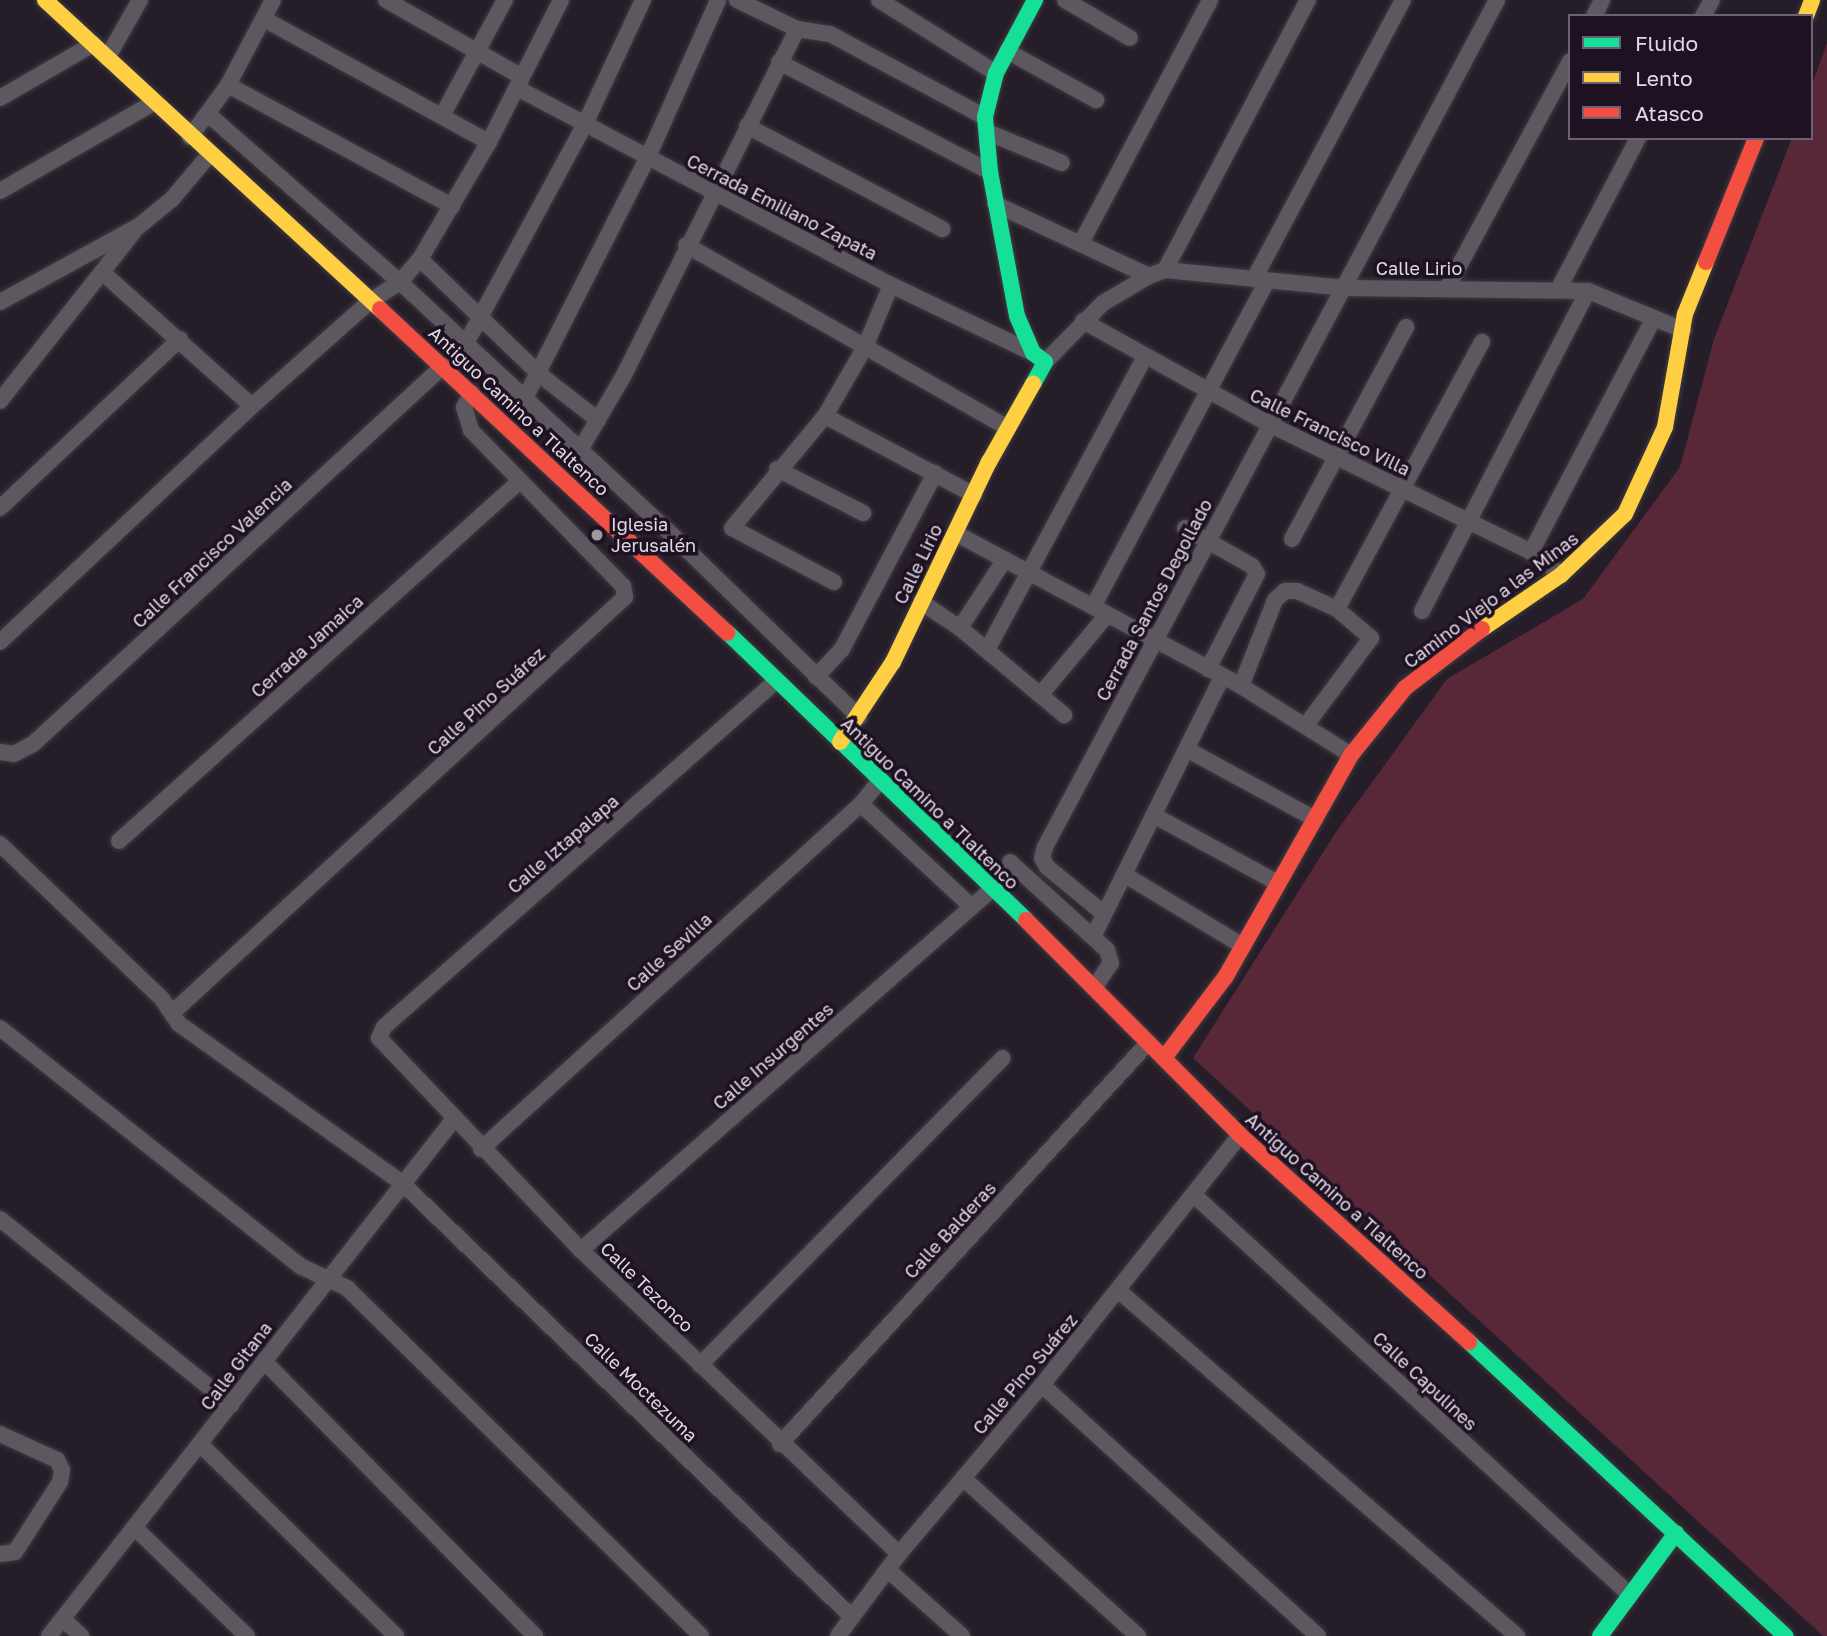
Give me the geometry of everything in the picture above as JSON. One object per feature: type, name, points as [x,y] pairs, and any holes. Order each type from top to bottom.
[{"type":"street","name":"Antiguo Camino a Tlaltenco","points":[[46,0],[209,155],[472,393],[776,681],[1095,987],[1240,1135],[1676,1533],[1784,1636]]},
{"type":"street","points":[[107,58],[140,0]]},
{"type":"street","points":[[190,137],[209,115],[228,85],[273,0]]},
{"type":"street","name":"Cerrada Emiliano Zapata","points":[[386,0],[476,51],[584,126],[891,285],[1039,358]]},
{"type":"street","points":[[443,114],[505,0]]},
{"type":"street","points":[[0,642],[252,406],[369,302],[400,282],[420,259],[489,142],[561,0]]},
{"type":"street","points":[[464,347],[483,319],[584,126],[643,0]]},
{"type":"street","points":[[524,400],[647,159],[718,0]]},
{"type":"street","points":[[737,0],[797,29],[830,34],[986,124],[1062,163]]},
{"type":"street","points":[[879,0],[996,74]]},
{"type":"street","points":[[1016,0],[1033,4],[996,74],[986,124],[995,204],[1017,316],[1039,358]]},
{"type":"street","points":[[1065,0],[1130,38]]},
{"type":"street","points":[[1081,243],[1210,0]]},
{"type":"street","points":[[1165,270],[1308,0]]},
{"type":"street","points":[[1041,694],[1101,610],[1260,280],[1403,0]]},
{"type":"street","name":"Cerrada Santos Degollado","points":[[1103,913],[1042,858],[1208,539],[1497,0]]},
{"type":"street","points":[[264,19],[443,114],[489,142]]},
{"type":"street","points":[[580,450],[598,420],[797,29]]},
{"type":"street","points":[[0,98],[93,44]]},
{"type":"street","points":[[1007,51],[1096,100]]},
{"type":"street","points":[[779,62],[990,172]]},
{"type":"street","points":[[1447,288],[1568,65]]},
{"type":"street","points":[[228,85],[452,206]]},
{"type":"street","points":[[0,191],[153,103]]},
{"type":"street","points":[[209,115],[400,282],[464,347],[580,450],[859,717]]},
{"type":"street","points":[[747,126],[942,229]]},
{"type":"street","points":[[1559,288],[1637,140]]},
{"type":"street","name":"Camino Viejo a las Minas","points":[[1164,1058],[1243,946],[1351,755],[1405,688],[1434,662],[1561,575],[1625,514],[1647,473],[1665,426],[1692,294],[1755,140]]},
{"type":"street","points":[[0,302],[139,226],[172,199],[209,155]]},
{"type":"street","points":[[995,204],[1149,276]]},
{"type":"street","points":[[0,401],[139,226]]},
{"type":"street","points":[[686,245],[1008,428]]},
{"type":"street","points":[[420,259],[539,374],[598,420]]},
{"type":"street","name":"Calle Lirio","points":[[840,742],[893,662],[1008,428],[1039,358],[1103,303],[1149,276],[1165,270],[1344,288],[1559,288],[1588,291],[1683,330]]},
{"type":"street","points":[[102,272],[252,406]]},
{"type":"street","points":[[834,582],[732,528],[777,469],[825,416],[865,347],[891,285]]},
{"type":"street","points":[[1422,611],[1588,291]]},
{"type":"street","points":[[1531,552],[1654,318]]},
{"type":"street","name":"Calle Francisco Villa","points":[[1083,321],[1269,424],[1531,552],[1561,575]]},
{"type":"street","points":[[1292,539],[1406,327]]},
{"type":"street","points":[[0,508],[180,339]]},
{"type":"street","points":[[1337,609],[1482,342]]},
{"type":"street","points":[[988,650],[1032,573],[1145,356]]},
{"type":"street","name":"Calle Francisco Valencia","points":[[0,752],[14,754],[33,744],[443,366]]},
{"type":"street","name":"Calle Pino Suárez","points":[[172,1013],[625,597],[623,586],[471,430],[464,407],[472,393]]},
{"type":"street","points":[[825,416],[974,495]]},
{"type":"street","points":[[777,469],[863,513]]},
{"type":"street","points":[[816,677],[842,649],[935,473]]},
{"type":"street","name":"Cerrada Jamaica","points":[[120,841],[520,481]]},
{"type":"street","points":[[1094,935],[1188,750],[1215,673],[1257,574],[1252,566],[1185,528]]},
{"type":"street","points":[[955,533],[1241,686],[1307,724],[1351,755]]},
{"type":"street","points":[[960,628],[1005,559]]},
{"type":"street","points":[[1241,686],[1275,600],[1285,591],[1297,590],[1337,609],[1371,638],[1307,724]]},
{"type":"street","points":[[921,602],[988,650],[1064,715]]},
{"type":"street","name":"Calle Iztapalapa","points":[[379,1038],[384,1027],[776,681]]},
{"type":"street","points":[[1188,750],[1315,818]]},
{"type":"street","name":"Calle Sevilla","points":[[481,1149],[861,804],[879,782]]},
{"type":"street","points":[[861,804],[972,907]]},
{"type":"street","points":[[1155,816],[1278,883]]},
{"type":"street","name":"Calle Moctezuma","points":[[0,844],[77,913],[192,1034],[403,1184],[852,1617]]},
{"type":"street","points":[[1010,862],[1094,935],[1111,963],[1095,987]]},
{"type":"street","points":[[1125,875],[1243,946]]},
{"type":"street","name":"Calle Insurgentes","points":[[581,1250],[991,890]]},
{"type":"street","points":[[0,1028],[302,1267],[347,1288],[455,1391],[701,1636]]},
{"type":"street","name":"Calle Tezonco","points":[[379,1038],[481,1149],[581,1250],[780,1444],[899,1555]]},
{"type":"street","name":"Calle Balderas","points":[[780,1444],[1148,1043]]},
{"type":"street","points":[[700,1365],[1003,1058]]},
{"type":"street","name":"Calle Gitana","points":[[49,1636],[454,1119]]},
{"type":"street","name":"Calle Pino Suárez","points":[[838,1636],[899,1555],[1119,1291],[1240,1135]]},
{"type":"street","name":"Calle Capulines","points":[[1194,1195],[1630,1595]]},
{"type":"street","points":[[0,1219],[231,1405]]},
{"type":"street","points":[[1119,1291],[1517,1636]]},
{"type":"street","points":[[264,1361],[535,1636]]},
{"type":"street","points":[[1042,1385],[1318,1636]]},
{"type":"street","points":[[0,1434],[57,1460],[62,1470],[60,1482],[15,1552],[0,1554]]},
{"type":"street","points":[[201,1445],[396,1636]]},
{"type":"street","points":[[963,1478],[1138,1636]]},
{"type":"street","points":[[134,1527],[247,1636]]},
{"type":"street","points":[[1600,1636],[1676,1533]]},
{"type":"street","points":[[888,1570],[962,1636]]},
{"type":"street","points":[[63,1619],[81,1636]]},
{"type":"shaded area","points":[[1827,43],[1827,1636],[1823,1636],[1193,1058],[1336,832],[1447,679],[1583,599],[1680,467],[1714,339],[1791,140],[1813,140],[1813,82]]},
{"type":"traffic: fast","points":[[1033,384],[1045,362],[1033,353],[1017,316],[990,172],[985,117],[996,73],[1035,0]]},
{"type":"traffic: fast","points":[[728,633],[1026,920]]},
{"type":"traffic: fast","points":[[1469,1342],[1785,1636]]},
{"type":"traffic: fast","points":[[1600,1636],[1676,1533]]},
{"type":"traffic: slow","points":[[45,0],[380,309]]},
{"type":"traffic: slow","points":[[1807,14],[1812,0]]},
{"type":"traffic: slow","points":[[1482,629],[1561,575],[1625,514],[1665,427],[1685,314],[1706,262]]},
{"type":"traffic: slow","points":[[840,742],[893,662],[989,462],[1033,384]]},
{"type":"traffic: jam","points":[[1706,262],[1755,140]]},
{"type":"traffic: jam","points":[[380,309],[728,633]]},
{"type":"traffic: jam","points":[[1164,1058],[1226,976],[1351,755],[1405,688],[1482,629]]},
{"type":"traffic: jam","points":[[1026,920],[1240,1135],[1469,1342]]},
{"type":"place","name":"Iglesia Jerusalén","points":[[597,535]]}]
